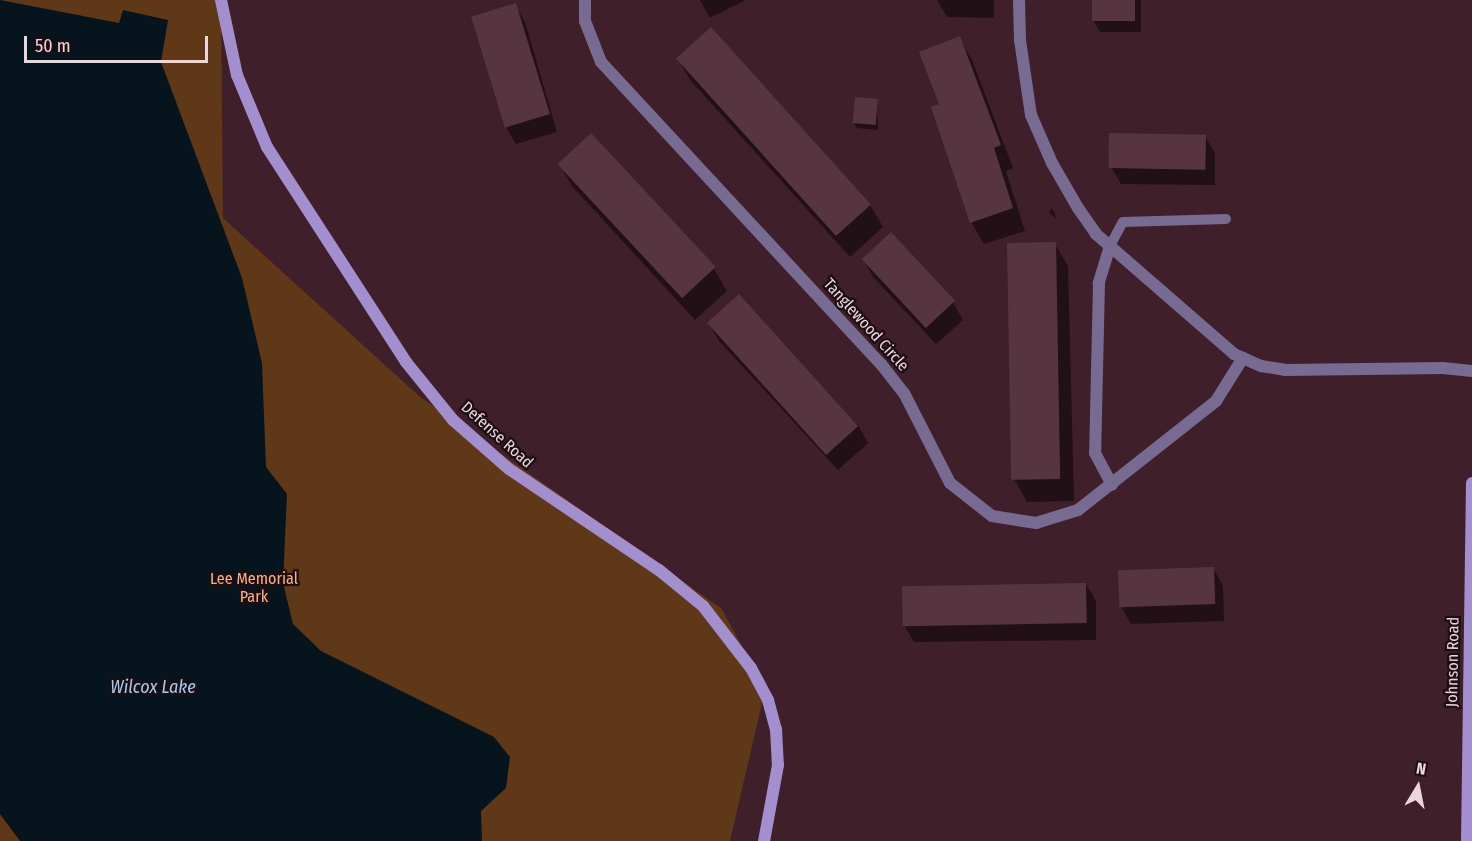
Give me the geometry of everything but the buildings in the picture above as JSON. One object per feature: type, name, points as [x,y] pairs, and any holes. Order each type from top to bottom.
[{"type":"street","name":"Defense Road","points":[[221,0],[237,75],[267,147],[406,362],[453,420],[509,469],[659,570],[703,606],[751,668],[768,700],[776,729],[778,765],[764,841]]},
{"type":"street","name":"Tanglewood Circle","points":[[585,0],[585,21],[601,62],[881,364],[914,410],[936,460],[969,501],[992,516],[1036,523],[1078,510],[1216,401],[1243,358]]},
{"type":"street","points":[[1019,0],[1020,40],[1031,115],[1052,163],[1078,208],[1110,246],[1243,358],[1285,370],[1443,368],[1472,371]]},
{"type":"street","points":[[1110,246],[1099,283],[1095,453],[1112,485]]},
{"type":"street","name":"Johnson Road","points":[[1467,841],[1472,483]]},
{"type":"lane","points":[[1110,246],[1123,222],[1226,219]]},
{"type":"green space","name":"Lee Memorial Park","points":[[0,0],[221,0],[223,218],[419,396],[722,609],[765,690],[730,841],[0,841]]},
{"type":"water","name":"Wilcox Lake","points":[[0,0],[119,23],[123,10],[168,20],[161,62],[242,278],[262,363],[266,467],[287,494],[283,583],[293,624],[321,651],[494,737],[510,757],[506,788],[481,811],[482,841],[20,841],[0,814]]}]
